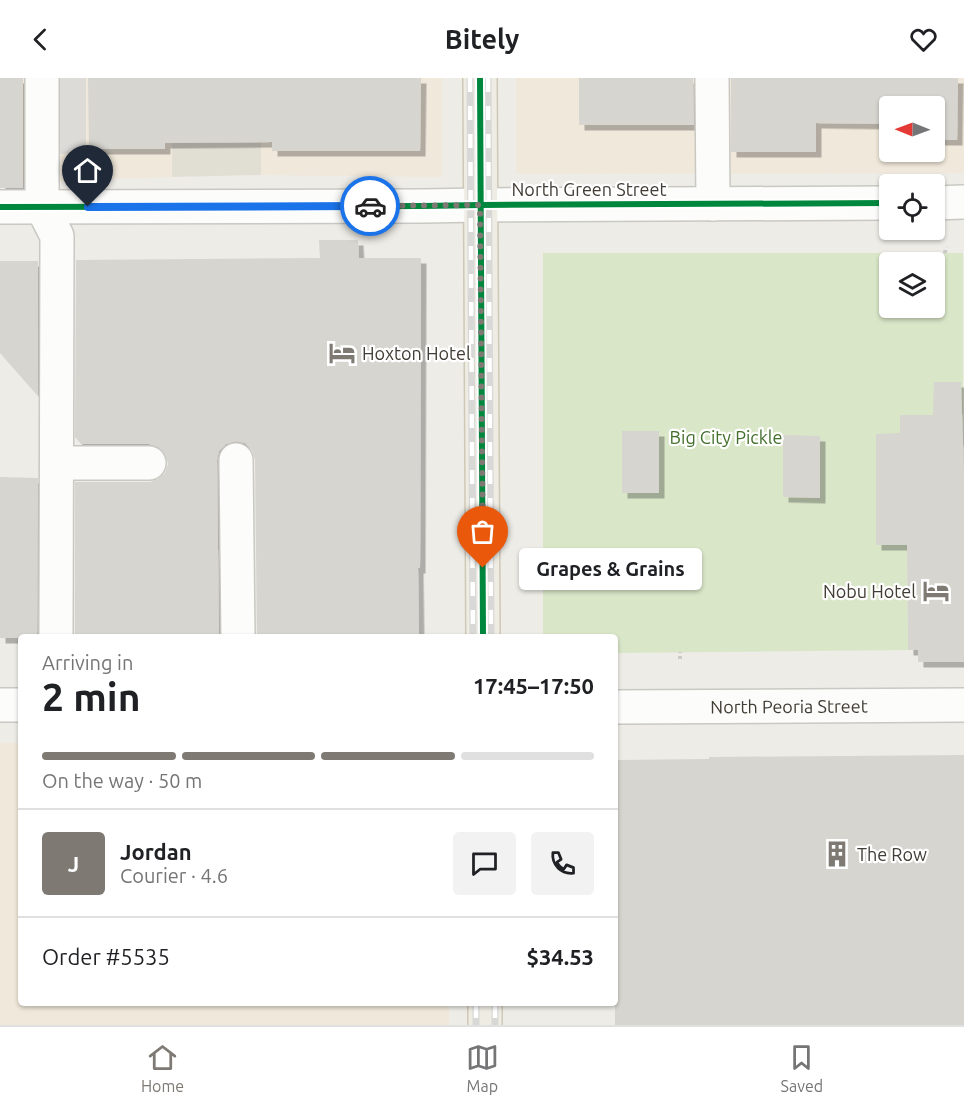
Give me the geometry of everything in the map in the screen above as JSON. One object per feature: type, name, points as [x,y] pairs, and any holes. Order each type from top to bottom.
[{"type":"main road","points":[[480,78],[483,634]]},
{"type":"main road","points":[[485,1006],[485,1025]]},
{"type":"street","points":[[42,78],[42,207],[57,236],[56,634]]},
{"type":"street","points":[[712,78],[713,204]]},
{"type":"street","points":[[945,202],[964,202]]},
{"type":"street","name":"North Green Street","points":[[0,207],[879,203]]},
{"type":"street","points":[[236,460],[238,634]]},
{"type":"street","points":[[57,463],[148,463]]},
{"type":"street","points":[[0,705],[18,705]]},
{"type":"street","name":"North Peoria Street","points":[[618,707],[964,705]]},
{"type":"path","points":[[945,253],[946,248]]},
{"type":"path","points":[[680,652],[680,659]]},
{"type":"shaded area","points":[[0,78],[172,78],[172,177],[0,184]]},
{"type":"shaded area","points":[[49,78],[86,78],[86,154],[50,154]]},
{"type":"shaded area","points":[[172,78],[261,78],[261,175],[172,177]]},
{"type":"shaded area","points":[[261,78],[442,78],[442,177],[261,175]]},
{"type":"shaded area","points":[[516,78],[964,78],[964,173],[516,173]]},
{"type":"shaded area","points":[[0,743],[18,743],[18,1006],[449,1006],[449,1025],[0,1025]]},
{"type":"green space","name":"Big City Pickle","points":[[543,253],[879,253],[879,318],[945,318],[945,253],[963,253],[963,435],[948,436],[907,465],[908,650],[618,653],[618,634],[543,634]]},
{"type":"building","points":[[0,78],[23,78],[23,188],[0,188]]},
{"type":"building","points":[[88,78],[421,78],[420,151],[272,151],[272,142],[165,143],[165,149],[89,149]]},
{"type":"building","points":[[579,78],[693,78],[694,125],[579,125]]},
{"type":"building","points":[[731,78],[958,78],[957,140],[945,140],[945,96],[879,96],[879,124],[816,123],[816,152],[731,152]]},
{"type":"building","points":[[319,240],[358,240],[359,258],[421,258],[419,634],[257,634],[255,460],[252,450],[245,443],[236,441],[226,444],[219,451],[217,460],[219,634],[75,634],[75,482],[150,482],[165,473],[168,464],[165,454],[158,447],[149,444],[81,444],[75,437],[76,260],[320,258]]},
{"type":"building","points":[[0,261],[38,261],[38,396],[0,353]]},
{"type":"building","points":[[934,382],[961,382],[964,476],[964,662],[918,662],[918,650],[908,650],[907,545],[876,545],[876,434],[900,433],[900,415],[933,415]]},
{"type":"building","points":[[622,431],[659,431],[659,493],[622,493]]},
{"type":"building","points":[[783,435],[820,436],[820,498],[783,497]]},
{"type":"building","points":[[0,477],[38,478],[37,634],[18,634],[18,638],[0,638]]},
{"type":"building","name":"The Row","points":[[964,755],[964,1025],[615,1025],[615,1006],[618,1006],[618,760],[709,759],[709,757]]},
{"type":"railway","points":[[470,78],[473,634]]},
{"type":"railway","points":[[488,78],[491,634]]},
{"type":"railway","points":[[476,1006],[476,1025]]},
{"type":"railway","points":[[495,1006],[495,1025]]},
{"type":"cycle path","points":[[480,78],[483,634]]},
{"type":"cycle path","points":[[0,207],[879,203]]},
{"type":"way so far","points":[[370,206],[480,205],[483,568]]},
{"type":"place","name":"Hoxton Hotel","points":[[342,353]]},
{"type":"place","name":"Grapes & Grains","points":[[483,568]]},
{"type":"place","name":"Nobu Hotel","points":[[936,591]]},
{"type":"place","name":"The Row","points":[[837,854]]},
{"type":"route","points":[[88,207],[370,206]]}]
